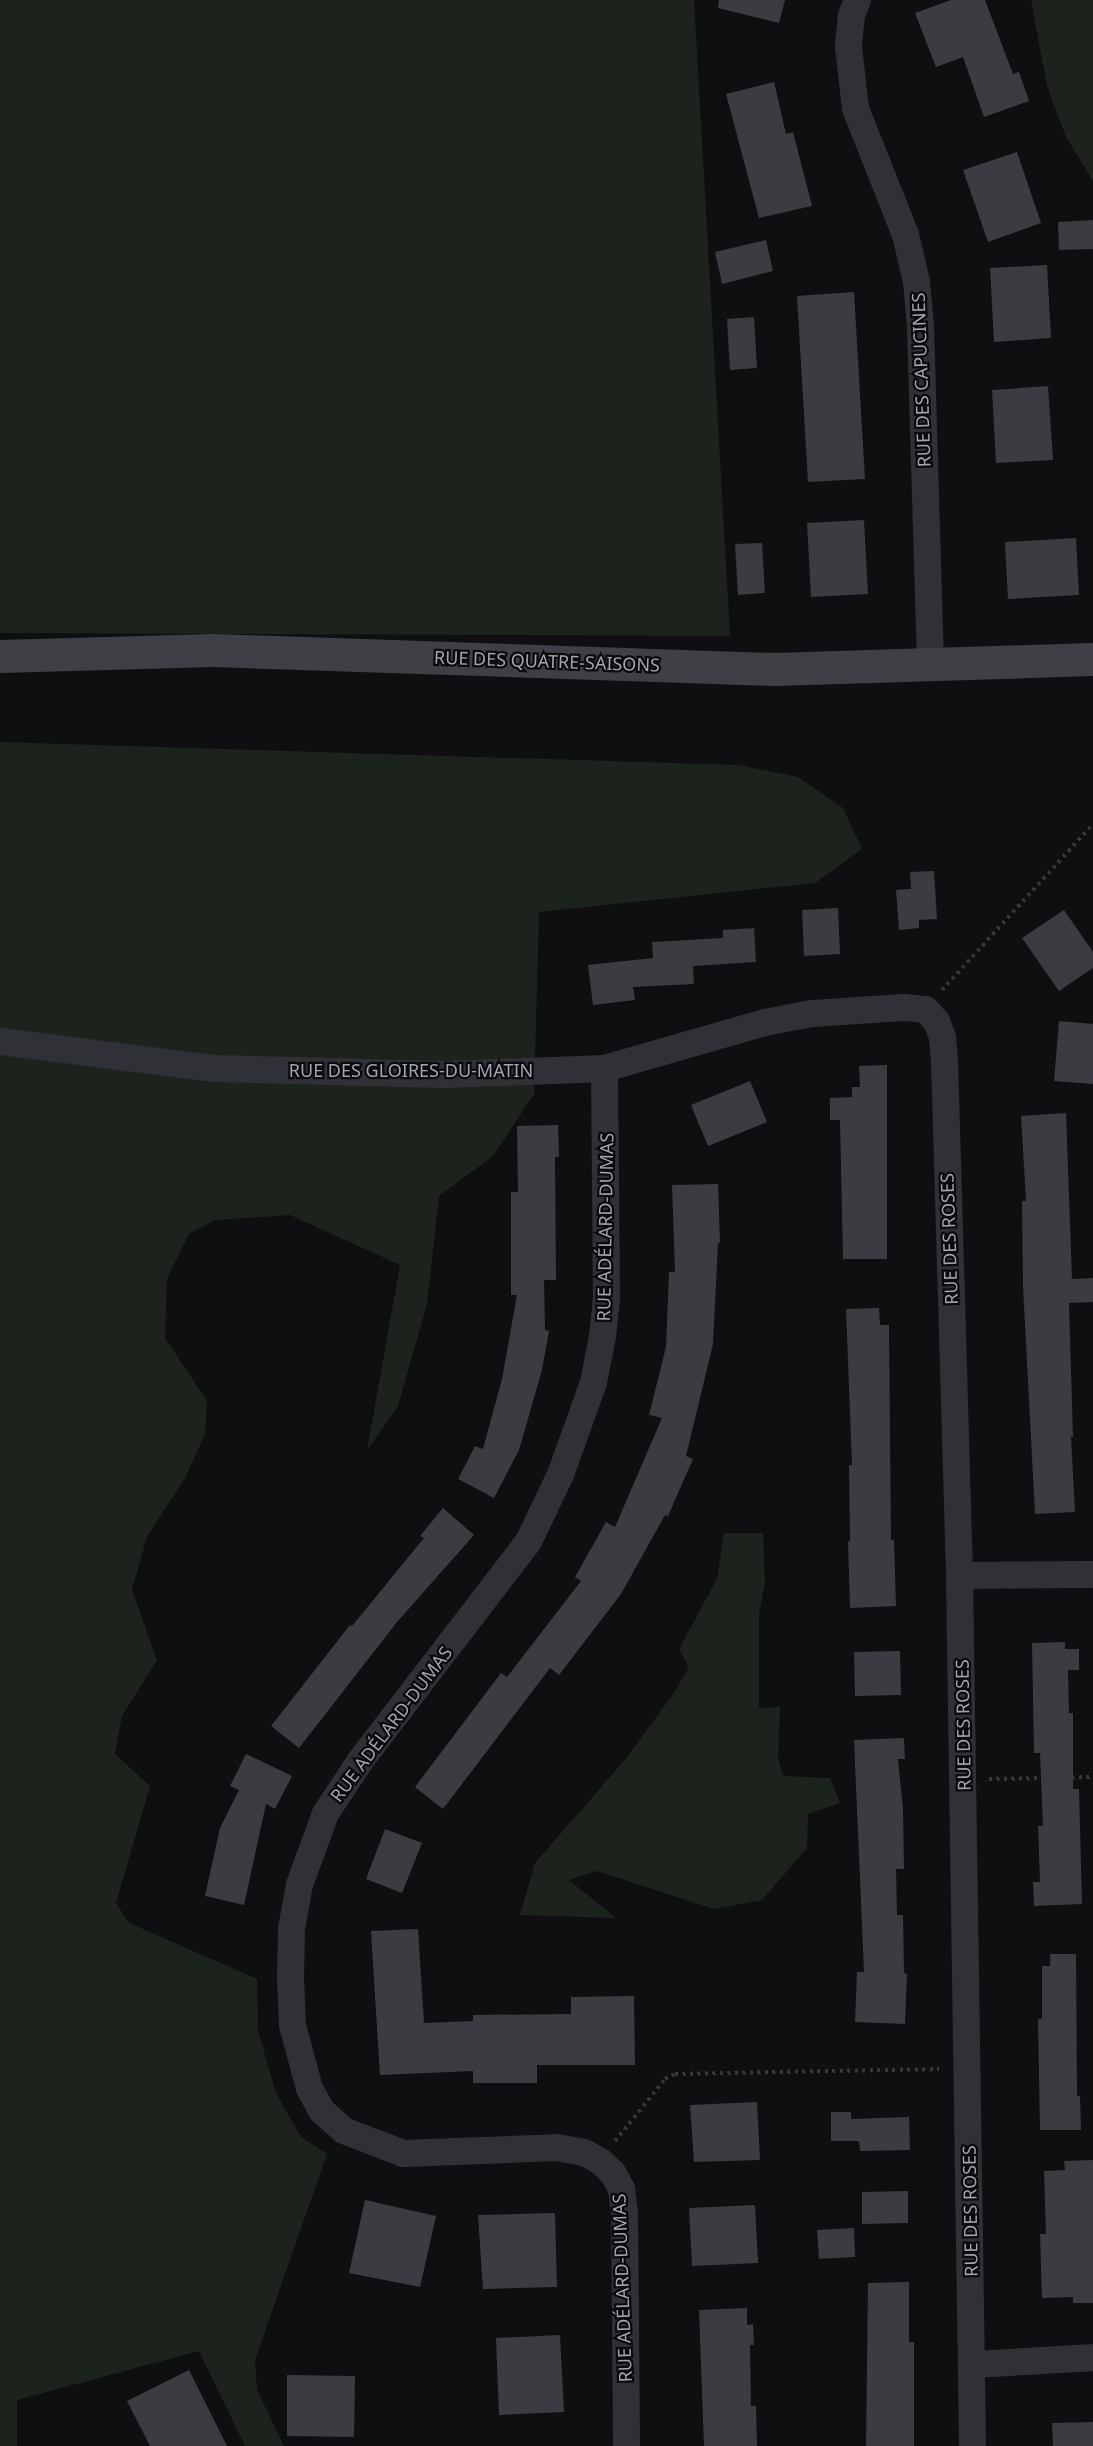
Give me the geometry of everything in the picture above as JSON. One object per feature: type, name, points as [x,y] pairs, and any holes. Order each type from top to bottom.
[{"type":"street","name":"RUE DES CAPUCINES","points":[[857,0],[851,15],[848,46],[855,108],[905,234],[916,281],[920,326],[930,664]]},
{"type":"street","name":"RUE DES QUATRE-SAISONS","points":[[0,656],[213,650],[775,669],[1093,659]]},
{"type":"street","name":"RUE DES GLOIRES-DU-MATIN","points":[[0,1041],[214,1068],[443,1074],[604,1068],[764,1022],[812,1013],[882,1008],[925,1009]]},
{"type":"street","name":"RUE DES ROSES","points":[[925,1009],[936,1021],[942,1037],[944,1059],[964,1779],[973,2364],[972,2446]]},
{"type":"street","name":"RUE ADÉLARD-DUMAS","points":[[604,1068],[606,1298],[602,1336],[593,1382],[560,1474],[528,1541],[360,1760],[325,1813],[299,1884],[291,1928],[290,1976],[292,2025],[309,2088],[321,2110],[343,2130],[403,2153],[556,2147],[584,2152],[600,2161],[612,2172],[621,2188],[624,2211],[626,2446]]},
{"type":"street","points":[[959,1575],[1093,1574]]},
{"type":"street","points":[[973,2364],[1093,2357]]},
{"type":"path","points":[[925,1009],[1093,824]]},
{"type":"path","points":[[964,1779],[1093,1777]]},
{"type":"path","points":[[600,2161],[665,2079],[675,2074],[969,2068]]},
{"type":"shaded area","points":[[0,0],[694,0],[730,636],[0,633]]},
{"type":"shaded area","points":[[1031,0],[1093,0],[1093,181],[1066,137],[1047,86]]},
{"type":"shaded area","points":[[0,742],[738,765],[798,777],[843,808],[862,849],[815,883],[539,912],[534,1094],[493,1156],[439,1196],[427,1304],[398,1406],[367,1451],[400,1265],[290,1215],[215,1220],[189,1234],[167,1279],[165,1338],[207,1401],[205,1434],[186,1476],[147,1537],[132,1590],[157,1660],[122,1716],[115,1754],[150,1786],[116,1903],[129,1923],[257,1979],[258,2031],[276,2093],[301,2137],[327,2154],[255,2360],[257,2390],[284,2446],[245,2446],[199,2351],[17,2400],[17,2446],[0,2446]]},
{"type":"shaded area","points":[[724,1533],[763,1533],[765,1581],[759,1614],[759,1708],[780,1707],[778,1758],[783,1776],[830,1778],[840,1803],[808,1814],[807,1848],[762,1900],[714,1909],[597,1871],[569,1880],[616,1918],[520,1915],[535,1863],[624,1761],[674,1693],[689,1667],[679,1649],[717,1579]]},
{"type":"building","points":[[719,0],[785,0],[779,23],[718,8]]},
{"type":"building","points":[[951,0],[985,0],[1013,74],[1019,72],[1029,101],[984,117],[963,57],[936,67],[915,13]]},
{"type":"building","points":[[774,82],[786,134],[793,132],[812,206],[759,218],[726,94]]},
{"type":"building","points":[[1017,152],[1041,223],[988,242],[963,170]]},
{"type":"building","points":[[1093,220],[1093,249],[1059,250],[1058,222]]},
{"type":"building","points":[[766,240],[773,271],[722,284],[715,252]]},
{"type":"building","points":[[1047,265],[1051,338],[994,342],[990,268]]},
{"type":"building","points":[[854,292],[865,479],[808,482],[797,296]]},
{"type":"building","points":[[754,317],[757,368],[730,370],[727,319]]},
{"type":"building","points":[[1048,386],[1053,460],[996,463],[992,390]]},
{"type":"building","points":[[864,520],[868,594],[811,597],[807,523]]},
{"type":"building","points":[[1076,538],[1079,595],[1008,599],[1005,542]]},
{"type":"building","points":[[762,543],[765,593],[738,595],[735,544]]},
{"type":"building","points":[[934,871],[937,919],[919,920],[919,928],[899,930],[896,890],[911,889],[910,872]]},
{"type":"building","points":[[838,908],[840,954],[804,956],[802,910]]},
{"type":"building","points":[[1064,910],[1093,952],[1093,968],[1059,991],[1022,938]]},
{"type":"building","points":[[754,928],[756,962],[693,966],[694,984],[633,987],[635,1000],[593,1005],[588,965],[653,958],[652,942],[723,938],[723,930]]},
{"type":"building","points":[[1059,1021],[1093,1024],[1093,1084],[1054,1081]]},
{"type":"building","points":[[887,1065],[887,1259],[843,1259],[840,1120],[830,1120],[830,1098],[852,1097],[852,1087],[860,1087],[859,1066]]},
{"type":"building","points":[[750,1081],[767,1122],[708,1146],[691,1105]]},
{"type":"building","points":[[1066,1113],[1072,1279],[1093,1278],[1093,1302],[1069,1303],[1073,1437],[1071,1437],[1075,1512],[1035,1514],[1023,1287],[1022,1201],[1026,1201],[1021,1116]]},
{"type":"building","points":[[558,1125],[559,1157],[555,1157],[556,1280],[544,1280],[545,1330],[549,1331],[542,1370],[519,1450],[494,1498],[458,1479],[475,1446],[483,1449],[502,1379],[517,1295],[511,1295],[511,1192],[518,1192],[517,1126]]},
{"type":"building","points":[[718,1184],[720,1243],[718,1243],[713,1344],[686,1456],[693,1459],[668,1516],[665,1515],[621,1594],[559,1675],[550,1668],[443,1809],[415,1787],[501,1673],[507,1677],[581,1581],[575,1577],[606,1522],[615,1527],[662,1418],[649,1415],[666,1347],[669,1272],[675,1272],[672,1185]]},
{"type":"building","points":[[879,1308],[880,1325],[889,1325],[891,1540],[894,1540],[896,1606],[850,1608],[849,1465],[852,1465],[846,1309]]},
{"type":"building","points":[[443,1508],[474,1535],[397,1622],[299,1748],[271,1726],[350,1625],[352,1626],[424,1538],[420,1536]]},
{"type":"building","points":[[1065,1642],[1065,1649],[1079,1649],[1079,1670],[1068,1670],[1069,1713],[1073,1713],[1073,1789],[1079,1789],[1082,1904],[1034,1906],[1033,1882],[1040,1882],[1038,1826],[1043,1826],[1040,1753],[1034,1753],[1032,1643]]},
{"type":"building","points":[[900,1651],[901,1695],[855,1696],[854,1652]]},
{"type":"building","points":[[904,1738],[905,1759],[898,1759],[903,1809],[904,1869],[896,1869],[897,1915],[903,1915],[904,1973],[907,1974],[905,2024],[855,2022],[857,1972],[864,1972],[854,1740]]},
{"type":"building","points":[[246,1754],[292,1776],[275,1809],[266,1804],[244,1905],[205,1896],[220,1828],[239,1790],[230,1786]]},
{"type":"building","points":[[385,1829],[422,1843],[402,1893],[366,1879]]},
{"type":"building","points":[[418,1929],[424,2023],[473,2021],[473,2015],[571,2014],[571,1997],[634,1996],[635,2065],[537,2065],[537,2083],[473,2083],[473,2071],[380,2075],[371,1931]]},
{"type":"building","points":[[1050,1954],[1076,1954],[1077,2096],[1080,2096],[1081,2130],[1040,2130],[1038,2019],[1042,2019],[1042,1966],[1050,1966]]},
{"type":"building","points":[[757,2102],[760,2160],[694,2162],[690,2105]]},
{"type":"building","points":[[831,2112],[851,2112],[851,2119],[909,2117],[910,2150],[860,2151],[859,2141],[831,2141]]},
{"type":"building","points":[[1093,2160],[1093,2303],[1073,2303],[1073,2297],[1042,2298],[1040,2234],[1046,2234],[1044,2171],[1065,2170],[1064,2161]]},
{"type":"building","points":[[908,2191],[908,2223],[862,2224],[862,2192]]},
{"type":"building","points":[[365,2200],[436,2216],[420,2287],[349,2273]]},
{"type":"building","points":[[755,2205],[758,2263],[692,2266],[689,2208]]},
{"type":"building","points":[[555,2213],[557,2287],[483,2289],[478,2215]]},
{"type":"building","points":[[854,2228],[855,2257],[819,2259],[817,2230]]},
{"type":"building","points":[[909,2282],[909,2342],[914,2342],[914,2446],[866,2446],[868,2283]]},
{"type":"building","points":[[747,2308],[747,2325],[753,2324],[754,2345],[750,2345],[751,2406],[756,2406],[757,2446],[704,2446],[699,2310]]},
{"type":"building","points":[[560,2335],[564,2412],[499,2415],[496,2338]]},
{"type":"building","points":[[189,2370],[227,2446],[150,2446],[127,2401]]},
{"type":"building","points":[[287,2375],[355,2376],[354,2437],[287,2436]]},
{"type":"building","points":[[1093,2422],[1093,2446],[1053,2446],[1052,2423]]}]
